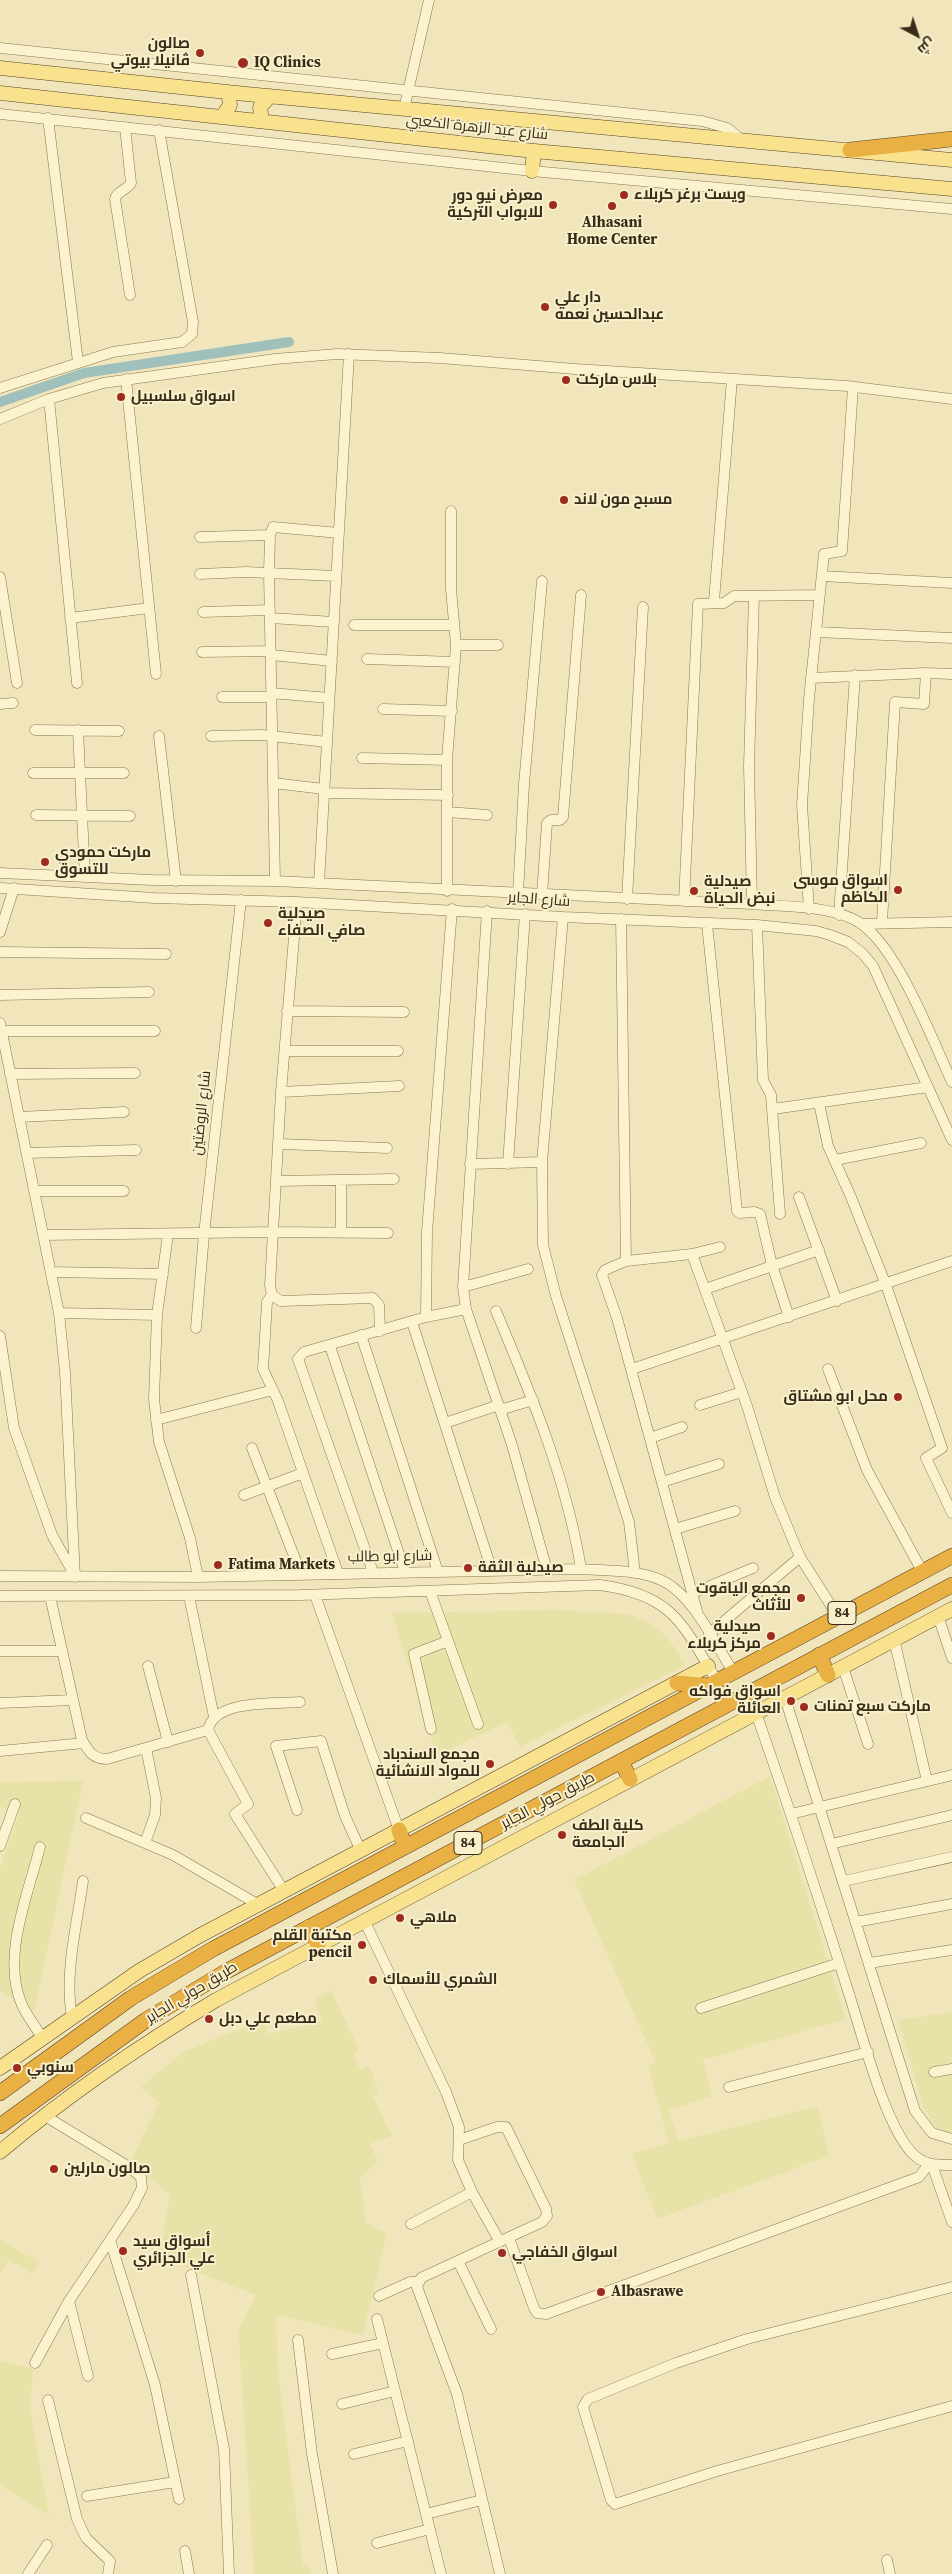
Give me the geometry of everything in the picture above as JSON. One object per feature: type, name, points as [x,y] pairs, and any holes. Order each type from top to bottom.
[{"type":"highway","points":[[850,150],[952,139]]},
{"type":"highway","name":"طريق حولي الجاير","points":[[0,2092],[131,1998],[213,1949],[837,1615],[952,1556]]},
{"type":"highway","name":"طريق حولي الجاير","points":[[0,2126],[52,2086],[200,1986],[952,1585]]},
{"type":"highway","points":[[819,1655],[828,1675]]},
{"type":"highway","points":[[677,1682],[713,1683]]},
{"type":"highway","points":[[621,1762],[630,1779]]},
{"type":"highway","points":[[398,1830],[405,1847]]},
{"type":"highway","points":[[309,1927],[318,1944]]},
{"type":"highway","points":[[83,2031],[81,2039],[84,2047],[90,2052],[98,2054]]},
{"type":"highway","points":[[38,2063],[46,2065],[52,2070],[54,2078],[52,2086]]},
{"type":"main road","name":"شارع عبد الزهرة الكعبي","points":[[0,68],[743,142],[952,160]]},
{"type":"main road","points":[[222,117],[230,106],[228,92]]},
{"type":"main road","name":"شارع عبد الزهرة الكعبي","points":[[0,93],[534,151],[952,189]]},
{"type":"main road","points":[[262,121],[260,107],[270,96]]},
{"type":"main road","points":[[532,170],[534,151]]},
{"type":"main road","points":[[0,2152],[45,2116],[174,2025],[318,1944],[952,1609]]},
{"type":"main road","points":[[0,2068],[139,1971],[360,1850],[708,1666]]},
{"type":"street","points":[[404,109],[429,0]]},
{"type":"street","points":[[0,48],[408,92],[702,121],[727,128],[743,142]]},
{"type":"street","points":[[0,114],[532,170],[952,209]]},
{"type":"street","points":[[48,118],[78,362]]},
{"type":"street","points":[[125,127],[130,183],[128,188],[117,194],[115,200],[130,295]]},
{"type":"street","points":[[0,388],[113,352],[182,342],[192,334],[192,322],[159,130]]},
{"type":"street","points":[[319,883],[349,354]]},
{"type":"street","points":[[0,419],[49,399],[103,382],[275,359],[349,354],[440,358],[853,387],[952,399]]},
{"type":"street","points":[[126,379],[156,674]]},
{"type":"street","points":[[714,601],[732,379]]},
{"type":"street","points":[[809,909],[802,805],[811,678],[824,554],[842,552],[853,387]]},
{"type":"street","points":[[49,399],[77,684]]},
{"type":"street","points":[[447,891],[447,760],[456,645],[451,589],[451,511]]},
{"type":"street","points":[[275,881],[269,572],[270,535],[273,527],[339,533]]},
{"type":"street","points":[[200,537],[270,535]]},
{"type":"street","points":[[200,574],[269,572],[336,576]]},
{"type":"street","points":[[822,576],[952,583]]},
{"type":"street","points":[[0,577],[17,684]]},
{"type":"street","points":[[518,894],[524,784],[542,581]]},
{"type":"street","points":[[542,895],[547,823],[551,820],[560,820],[563,817],[581,595]]},
{"type":"street","points":[[684,901],[698,604],[714,601],[724,603],[734,596],[820,595]]},
{"type":"street","points":[[752,904],[749,766],[754,596]]},
{"type":"street","points":[[627,899],[643,607]]},
{"type":"street","points":[[70,618],[149,608]]},
{"type":"street","points":[[203,612],[270,614],[334,622]]},
{"type":"street","points":[[354,625],[454,625]]},
{"type":"street","points":[[816,632],[952,638]]},
{"type":"street","points":[[456,645],[498,645]]},
{"type":"street","points":[[202,652],[271,653],[332,660]]},
{"type":"street","points":[[367,659],[455,662]]},
{"type":"street","points":[[882,922],[895,702],[924,704],[926,673]]},
{"type":"street","points":[[811,678],[855,675],[952,674]]},
{"type":"street","points":[[839,915],[855,675]]},
{"type":"street","points":[[222,697],[271,695],[330,698]]},
{"type":"street","points":[[0,704],[13,703]]},
{"type":"street","points":[[383,710],[452,711]]},
{"type":"street","points":[[35,730],[119,730]]},
{"type":"street","points":[[78,730],[85,877]]},
{"type":"street","points":[[211,736],[262,734],[272,737],[327,742]]},
{"type":"street","points":[[159,736],[176,880]]},
{"type":"street","points":[[362,758],[447,760]]},
{"type":"street","points":[[33,773],[124,774]]},
{"type":"street","points":[[273,783],[324,791],[448,795]]},
{"type":"street","points":[[448,812],[487,815]]},
{"type":"street","points":[[36,815],[130,816]]},
{"type":"street","name":"شارع الجاير","points":[[0,873],[152,880],[275,881],[447,891],[752,904],[809,909],[839,915],[863,924],[877,937],[900,974],[952,1082]]},
{"type":"street","points":[[152,880],[154,898]]},
{"type":"street","name":"شارع الجاير","points":[[0,888],[154,898],[297,902],[487,911],[563,917],[757,925],[816,931],[848,942],[862,953],[873,966],[952,1140]]},
{"type":"street","points":[[0,932],[14,888]]},
{"type":"street","name":"شارع الروضتين","points":[[196,1328],[204,1234],[241,900]]},
{"type":"street","points":[[297,902],[284,1051],[280,1144],[270,1285],[272,1295],[281,1301],[373,1298],[378,1305],[380,1331]]},
{"type":"street","points":[[426,1317],[427,1232],[452,910]]},
{"type":"street","points":[[487,911],[470,1164],[464,1287],[466,1309],[500,1407],[547,1570]]},
{"type":"street","points":[[508,1164],[525,914]]},
{"type":"street","points":[[563,917],[542,1162],[543,1245],[556,1296],[630,1522],[635,1573]]},
{"type":"street","points":[[621,919],[626,1261]]},
{"type":"street","points":[[863,924],[882,922],[952,922]]},
{"type":"street","points":[[707,924],[737,1211],[740,1213],[754,1212],[760,1214],[772,1264],[789,1317]]},
{"type":"street","points":[[757,925],[763,1080],[771,1095],[773,1108],[780,1214]]},
{"type":"street","points":[[0,952],[166,954]]},
{"type":"street","points":[[0,995],[149,992]]},
{"type":"street","points":[[288,1011],[404,1012]]},
{"type":"street","points":[[75,1577],[65,1372],[59,1313],[1,1027],[155,1032]]},
{"type":"street","points":[[284,1051],[398,1051]]},
{"type":"street","points":[[10,1074],[135,1073]]},
{"type":"street","points":[[282,1092],[399,1086]]},
{"type":"street","points":[[773,1108],[928,1087]]},
{"type":"street","points":[[819,1103],[828,1146],[886,1285],[942,1448],[926,1458],[952,1513]]},
{"type":"street","points":[[19,1117],[124,1112]]},
{"type":"street","points":[[835,1160],[921,1143]]},
{"type":"street","points":[[280,1144],[387,1148]]},
{"type":"street","points":[[27,1153],[136,1150]]},
{"type":"street","points":[[470,1164],[542,1162]]},
{"type":"street","points":[[277,1181],[340,1182],[394,1179]]},
{"type":"street","points":[[340,1182],[341,1233]]},
{"type":"street","points":[[34,1191],[124,1191]]},
{"type":"street","points":[[799,1197],[838,1301]]},
{"type":"street","points":[[43,1235],[274,1232],[388,1233]]},
{"type":"street","points":[[168,1234],[157,1315],[154,1399],[160,1442],[190,1538],[198,1577]]},
{"type":"street","points":[[700,1619],[632,1369],[602,1275],[605,1270],[626,1261],[692,1254],[720,1247]]},
{"type":"street","points":[[704,1288],[819,1250]]},
{"type":"street","points":[[692,1254],[742,1392],[775,1497],[800,1557],[837,1615]]},
{"type":"street","points":[[632,1369],[886,1285],[952,1261]]},
{"type":"street","points":[[464,1287],[528,1268]]},
{"type":"street","points":[[51,1272],[163,1274]]},
{"type":"street","points":[[272,1295],[267,1302],[264,1369],[303,1472],[338,1573]]},
{"type":"street","points":[[373,1572],[298,1359],[304,1352],[330,1346],[361,1335],[426,1317],[466,1309]]},
{"type":"street","points":[[496,1311],[533,1400],[576,1534],[582,1569]]},
{"type":"street","points":[[59,1313],[157,1315]]},
{"type":"street","points":[[412,1322],[492,1571]]},
{"type":"street","points":[[361,1335],[438,1572]]},
{"type":"street","points":[[0,1336],[14,1428],[52,1534],[75,1577]]},
{"type":"street","points":[[330,1346],[405,1572]]},
{"type":"street","points":[[828,1369],[868,1470],[922,1571]]},
{"type":"street","points":[[156,1420],[273,1390]]},
{"type":"street","points":[[700,1405],[742,1392]]},
{"type":"street","points":[[445,1423],[500,1407],[533,1400]]},
{"type":"street","points":[[650,1438],[682,1428]]},
{"type":"street","points":[[252,1448],[301,1574]]},
{"type":"street","points":[[662,1482],[719,1464]]},
{"type":"street","points":[[244,1495],[303,1472]]},
{"type":"street","points":[[675,1530],[735,1511]]},
{"type":"street","points":[[698,1650],[707,1648],[712,1637],[800,1557]]},
{"type":"street","points":[[692,1593],[753,1568]]},
{"type":"street","name":"شارع ابو طالب","points":[[0,1576],[198,1577],[582,1569],[635,1573],[662,1580],[687,1601],[733,1672]]},
{"type":"street","points":[[135,1577],[136,1596]]},
{"type":"street","points":[[0,1596],[315,1595],[600,1585],[624,1588],[648,1596],[665,1607],[698,1650],[708,1666],[713,1683]]},
{"type":"street","points":[[430,1590],[478,1724]]},
{"type":"street","points":[[315,1595],[398,1830]]},
{"type":"street","points":[[50,1596],[84,1743],[90,1754],[97,1759],[107,1759],[208,1730],[214,1717],[189,1596]]},
{"type":"street","points":[[938,1616],[952,1658]]},
{"type":"street","points":[[894,1639],[927,1781]]},
{"type":"street","points":[[431,1729],[414,1654],[448,1640]]},
{"type":"street","points":[[0,1651],[62,1651]]},
{"type":"street","points":[[148,1666],[168,1742]]},
{"type":"street","points":[[843,1667],[868,1744]]},
{"type":"street","points":[[785,1698],[821,1806],[831,1844],[915,2111],[932,2134],[952,2139]]},
{"type":"street","points":[[0,1703],[73,1700]]},
{"type":"street","points":[[214,1717],[234,1707],[300,1702]]},
{"type":"street","points":[[756,1713],[791,1814],[868,2052],[897,2130],[912,2153],[930,2164],[952,2165]]},
{"type":"street","points":[[208,1730],[248,1804],[235,1814],[284,1891]]},
{"type":"street","points":[[297,1810],[276,1746],[321,1741],[345,1816],[360,1850]]},
{"type":"street","points":[[0,1751],[84,1743]]},
{"type":"street","points":[[145,1843],[155,1815],[156,1798],[146,1748]]},
{"type":"street","points":[[791,1814],[952,1775]]},
{"type":"street","points":[[0,1846],[15,1804]]},
{"type":"street","points":[[831,1844],[952,1815]]},
{"type":"street","points":[[86,1818],[173,1855],[259,1905]]},
{"type":"street","points":[[40,1847],[14,1948],[13,1969],[22,2005],[42,2038]]},
{"type":"street","points":[[844,1881],[952,1858]]},
{"type":"street","points":[[72,2017],[69,1998],[70,1972],[83,1881]]},
{"type":"street","points":[[856,1922],[952,1904]]},
{"type":"street","points":[[364,1920],[457,2119],[458,2160],[472,2192],[504,2240],[537,2313],[546,2314],[919,2177],[930,2164]]},
{"type":"street","points":[[869,1963],[952,1950]]},
{"type":"street","points":[[701,2008],[839,1963]]},
{"type":"street","points":[[729,2087],[868,2052]]},
{"type":"street","points":[[934,2072],[952,2069]]},
{"type":"street","points":[[35,2363],[70,2301],[142,2188],[141,2177],[129,2167],[45,2116]]},
{"type":"street","points":[[379,2296],[410,2282],[418,2282],[425,2276],[542,2222],[547,2216],[546,2209],[506,2127],[502,2126],[459,2140]]},
{"type":"street","points":[[930,2164],[952,2222]]},
{"type":"street","points":[[411,2224],[472,2192]]},
{"type":"street","points":[[110,2240],[155,2385],[179,2499]]},
{"type":"street","points":[[458,2261],[491,2329]]},
{"type":"street","points":[[192,2276],[224,2449],[230,2574]]},
{"type":"street","points":[[418,2282],[418,2292],[457,2394],[500,2574]]},
{"type":"street","points":[[952,2287],[738,2342],[676,2363],[588,2399],[583,2407],[611,2500],[615,2504],[717,2471],[952,2406]]},
{"type":"street","points":[[70,2301],[88,2376]]},
{"type":"street","points":[[377,2320],[441,2574]]},
{"type":"street","points":[[298,2340],[312,2454],[333,2574]]},
{"type":"street","points":[[332,2354],[383,2343]]},
{"type":"street","points":[[342,2404],[395,2391]]},
{"type":"street","points":[[48,2400],[77,2519],[86,2538],[110,2561],[108,2574]]},
{"type":"street","points":[[354,2454],[408,2441]]},
{"type":"street","points":[[87,2496],[175,2482]]},
{"type":"street","points":[[426,2514],[482,2500]]},
{"type":"street","points":[[376,2543],[430,2529]]},
{"type":"street","points":[[28,2574],[47,2545]]},
{"type":"street","points":[[185,2551],[189,2574]]},
{"type":"street","points":[[888,2560],[890,2574]]},
{"type":"shaded area","points":[[559,1610],[629,1614],[651,1624],[668,1638],[686,1665],[520,1747],[507,1722],[437,1755],[392,1613]]},
{"type":"shaded area","points":[[770,1776],[846,2019],[703,2060],[712,2097],[668,2110],[679,2141],[818,2106],[829,2156],[657,2219],[632,2154],[669,2143],[648,2065],[656,2063],[574,1880]]},
{"type":"shaded area","points":[[83,1781],[34,2012],[0,1991],[0,1868],[19,1814],[0,1806],[0,1782]]},
{"type":"shaded area","points":[[331,1991],[359,2049],[353,2056],[361,2070],[369,2065],[378,2091],[373,2096],[392,2136],[370,2144],[378,2161],[360,2178],[366,2223],[387,2233],[363,2335],[276,2315],[278,2373],[303,2565],[310,2565],[311,2574],[254,2574],[239,2329],[256,2295],[159,2257],[170,2194],[130,2163],[159,2103],[141,2087],[183,2052],[263,2020],[268,2034],[322,2021],[314,1999]]},
{"type":"shaded area","points":[[952,2012],[952,2139],[946,2138],[924,2108],[898,2020]]},
{"type":"shaded area","points":[[0,2240],[39,2262],[32,2273],[9,2260],[0,2273]]},
{"type":"shaded area","points":[[0,2360],[33,2369],[30,2409],[49,2515],[0,2485]]},
{"type":"waterway","points":[[0,402],[84,373],[289,342]]},
{"type":"place","name":"صالون ڤانيلا بيوتي","points":[[200,53]]},
{"type":"place","name":"IQ Clinics","points":[[243,63]]},
{"type":"place","name":"ويست برغر كربلاء","points":[[624,195]]},
{"type":"place","name":"معرض نيو دور للابواب التركية","points":[[553,205]]},
{"type":"place","name":"Alhasani Home Center","points":[[612,206]]},
{"type":"place","name":"دار علي عبدالحسين نعمه","points":[[545,307]]},
{"type":"place","name":"بلاس ماركت","points":[[566,380]]},
{"type":"place","name":"اسواق سلسبيل","points":[[121,397]]},
{"type":"place","name":"مسبح مون لاند","points":[[564,500]]},
{"type":"place","name":"ماركت حمودي للتسوق","points":[[45,862]]},
{"type":"place","name":"اسواق موسى الكاظم","points":[[898,890]]},
{"type":"place","name":"صيدلية نبض الحياة","points":[[694,891]]},
{"type":"place","name":"صيدلية صافي الصفاء","points":[[268,923]]},
{"type":"place","name":"محل ابو مشتاق","points":[[898,1397]]},
{"type":"place","name":"Fatima Markets","points":[[218,1565]]},
{"type":"place","name":"صيدلية الثقة","points":[[468,1568]]},
{"type":"place","name":"مجمع الياقوت للأثاث","points":[[801,1598]]},
{"type":"place","name":"صيدلية مركز كربلاء","points":[[771,1636]]},
{"type":"place","name":"اسواق فواكه العائلة","points":[[791,1701]]},
{"type":"place","name":"ماركت سبع تمنات","points":[[804,1707]]},
{"type":"place","name":"مجمع السندباد للمواد الانشائية","points":[[490,1764]]},
{"type":"place","name":"كلية الطف الجامعة","points":[[562,1835]]},
{"type":"place","name":"ملاهي","points":[[400,1918]]},
{"type":"place","name":"مكتبة القلم pencil","points":[[362,1945]]},
{"type":"place","name":"الشمري للأسماك","points":[[373,1980]]},
{"type":"place","name":"مطعم علي دبل","points":[[209,2019]]},
{"type":"place","name":"سنوبي","points":[[17,2068]]},
{"type":"place","name":"صالون مارلين","points":[[54,2169]]},
{"type":"place","name":"أسواق سيد علي الجزائري","points":[[123,2251]]},
{"type":"place","name":"اسواق الخفاجي","points":[[502,2253]]},
{"type":"place","name":"Albasrawe","points":[[601,2292]]}]
